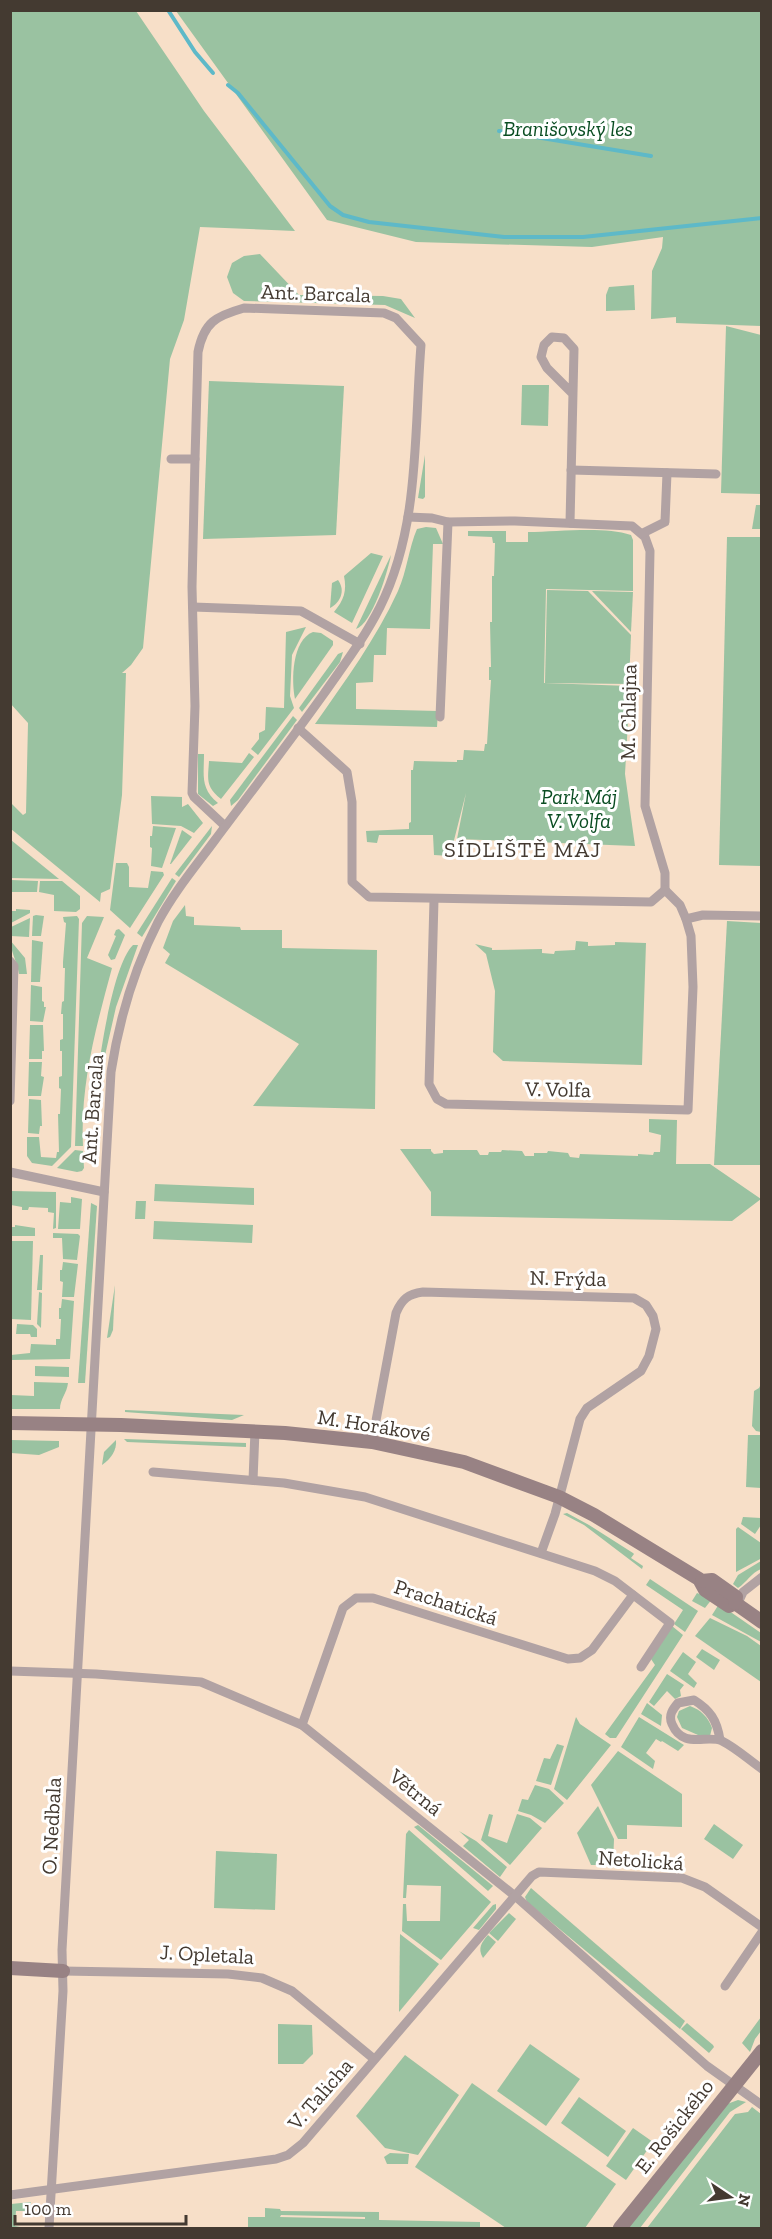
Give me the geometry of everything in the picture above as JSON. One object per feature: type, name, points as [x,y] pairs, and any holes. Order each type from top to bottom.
[{"type":"street","name":"Ant. Barcala","points":[[90,1424],[111,1072],[116,1036],[129,992],[159,921],[176,892],[298,728],[360,644],[380,606],[397,565],[408,517],[421,345],[396,318],[384,313],[244,308],[223,314],[209,324],[201,339],[198,352],[195,459],[193,607],[195,706],[192,793],[194,798],[225,826]]},
{"type":"street","points":[[570,523],[571,470],[573,394],[574,350],[564,338],[552,338],[544,345],[541,357],[547,368],[573,394]]},
{"type":"street","points":[[171,459],[195,459]]},
{"type":"street","points":[[571,470],[716,474]]},
{"type":"street","points":[[408,517],[432,518],[448,522],[515,521],[633,526],[643,533],[665,522],[667,473]]},
{"type":"street","points":[[440,717],[448,522]]},
{"type":"street","name":"M. Chlajna","points":[[643,533],[650,551],[645,806],[665,873],[665,890]]},
{"type":"street","points":[[193,607],[302,611],[360,644]]},
{"type":"street","points":[[298,728],[347,772],[352,802],[352,882],[369,897],[434,900],[651,902],[665,890]]},
{"type":"street","name":"V. Volfa","points":[[434,900],[429,1084],[437,1099],[446,1104],[688,1110],[693,976],[691,936],[686,919],[674,897],[665,890]]},
{"type":"street","points":[[686,919],[702,915],[762,916]]},
{"type":"street","points":[[10,961],[14,966],[14,974],[10,1101]]},
{"type":"street","points":[[10,1172],[104,1192]]},
{"type":"street","name":"N. Frýda","points":[[372,1442],[396,1313],[401,1302],[411,1294],[634,1298],[646,1305],[653,1316],[656,1329],[650,1356],[641,1371],[587,1408],[580,1419],[559,1497]]},
{"type":"street","name":"M. Horákové","points":[[10,1423],[255,1431],[372,1442],[464,1462],[559,1497],[636,1540],[702,1581],[705,1590],[717,1599],[729,1606],[736,1604],[762,1622]]},
{"type":"street","name":"O. Nedbala","points":[[49,2229],[90,1424]]},
{"type":"street","points":[[253,1480],[255,1431]]},
{"type":"street","points":[[153,1472],[284,1482],[365,1497],[595,1571],[615,1581],[670,1623],[641,1667]]},
{"type":"street","points":[[541,1553],[559,1497]]},
{"type":"street","points":[[736,1604],[743,1592],[762,1577]]},
{"type":"street","name":"Prachatická","points":[[302,1725],[343,1608],[357,1598],[373,1598],[568,1659],[580,1658],[592,1650],[633,1595]]},
{"type":"street","name":"Větrná","points":[[10,1671],[201,1682],[302,1725],[515,1896],[707,2066],[762,2104]]},
{"type":"street","points":[[720,1740],[718,1727],[709,1710],[694,1700],[678,1703],[672,1710],[670,1719],[679,1734],[697,1741],[720,1740],[762,1769]]},
{"type":"street","name":"Netolická","points":[[515,1896],[532,1876],[539,1872],[682,1878],[705,1887],[762,1927]]},
{"type":"street","name":"V. Talicha","points":[[10,2195],[288,2155],[303,2143],[515,1896]]},
{"type":"street","points":[[725,1986],[762,1932]]},
{"type":"street","name":"J. Opletala","points":[[10,1968],[205,1973],[262,1978],[292,1991],[374,2059]]},
{"type":"street","name":"E. Rošického","points":[[620,2229],[762,2051]]},
{"type":"green space","points":[[11,10],[136,11],[204,111],[295,231],[200,227],[184,320],[170,359],[143,648],[122,673],[126,673],[122,795],[110,889],[101,893],[100,902],[11,829],[11,803],[23,815],[26,813],[28,723],[10,703]]},
{"type":"green space","name":"Branišovský les","points":[[176,11],[761,11],[761,326],[676,323],[676,317],[651,319],[652,271],[662,248],[663,237],[592,247],[416,242],[327,220]]},
{"type":"green space","points":[[260,254],[299,295],[383,296],[401,299],[415,318],[385,305],[244,301],[233,293],[227,277],[232,263],[244,256]]},
{"type":"green space","points":[[634,285],[635,310],[606,311],[606,295],[609,287]]},
{"type":"green space","points":[[726,326],[761,335],[761,494],[721,493]]},
{"type":"green space","points":[[209,381],[344,386],[336,535],[203,539]]},
{"type":"green space","points":[[522,385],[549,385],[548,426],[521,425]]},
{"type":"green space","points":[[425,455],[425,497],[423,499],[418,498]]},
{"type":"green space","points":[[756,505],[761,505],[761,529],[752,529]]},
{"type":"green space","points":[[436,528],[443,544],[433,544],[430,629],[387,628],[386,655],[374,655],[373,682],[356,683],[356,709],[438,711],[437,727],[315,724],[380,626],[401,583],[417,529]]},
{"type":"green space","name":"Park Máj V. Volfa","points":[[594,530],[631,535],[633,540],[633,591],[546,589],[544,683],[630,686],[625,774],[635,846],[457,839],[466,793],[450,856],[434,855],[433,835],[379,835],[377,843],[367,842],[366,831],[409,829],[411,770],[413,770],[414,761],[457,762],[457,760],[463,760],[464,750],[484,751],[485,744],[487,744],[491,680],[489,680],[490,622],[492,622],[495,543],[492,537],[468,536],[468,531],[506,531],[506,542],[528,542],[528,532]]},
{"type":"green space","points":[[727,537],[761,537],[761,866],[719,865]]},
{"type":"green space","points":[[371,553],[383,556],[352,623],[334,612],[344,595],[344,576]]},
{"type":"green space","points":[[391,555],[373,608],[368,618],[356,629]]},
{"type":"green space","points":[[338,580],[342,588],[341,596],[330,608],[332,583]]},
{"type":"green space","points":[[547,590],[588,591],[631,635],[629,684],[545,683]]},
{"type":"green space","points":[[592,591],[633,592],[631,632]]},
{"type":"green space","points":[[306,627],[292,655],[290,696],[294,708],[258,755],[251,749],[259,739],[259,733],[265,730],[266,707],[284,708],[286,632]]},
{"type":"green space","points":[[313,632],[321,633],[333,641],[333,645],[295,699],[293,672],[297,652],[306,636]]},
{"type":"green space","points":[[343,652],[340,662],[302,712],[299,708],[338,654]]},
{"type":"green space","points":[[293,716],[297,720],[238,800],[231,806],[230,800]]},
{"type":"green space","points":[[249,753],[254,757],[221,799],[210,786],[209,761],[242,763]]},
{"type":"green space","points":[[198,754],[204,754],[206,786],[208,792],[218,803],[213,806],[198,794]]},
{"type":"green space","points":[[151,796],[182,797],[182,807],[188,804],[203,823],[194,833],[181,826],[152,824]]},
{"type":"green space","points":[[153,826],[176,828],[162,868],[151,866],[150,836],[152,836]]},
{"type":"green space","points":[[212,826],[211,834],[179,877],[175,874]]},
{"type":"green space","points":[[182,830],[192,837],[170,864]]},
{"type":"green space","points":[[11,840],[59,879],[11,878]]},
{"type":"green space","points":[[116,863],[127,863],[129,887],[148,888],[151,871],[163,872],[164,875],[130,928],[110,910]]},
{"type":"green space","points":[[172,878],[176,881],[142,937],[137,933]]},
{"type":"green space","points":[[11,880],[38,881],[37,892],[11,892]]},
{"type":"green space","points":[[40,881],[62,881],[80,896],[80,909],[76,912],[54,911],[54,895],[39,892]]},
{"type":"green space","points":[[185,905],[186,916],[194,917],[194,925],[240,927],[241,930],[282,930],[282,948],[377,950],[375,1109],[253,1106],[299,1044],[165,963],[170,954],[163,948],[173,921]]},
{"type":"green space","points":[[16,909],[30,910],[30,913],[11,923],[11,911],[16,911]]},
{"type":"green space","points":[[33,916],[44,916],[41,936],[32,936]]},
{"type":"green space","points":[[77,916],[79,919],[71,1147],[52,1166],[32,1163],[27,1156],[27,1137],[39,1137],[41,1157],[56,1158],[59,1152],[58,1114],[60,1114],[61,1089],[59,1088],[59,1077],[62,1076],[60,1040],[63,1039],[63,1014],[61,1014],[64,1001],[65,968],[63,968],[63,962],[66,923],[63,917]]},
{"type":"green space","points":[[87,916],[104,917],[87,958],[112,968],[95,1034],[87,1078],[83,1146],[75,1146],[82,923]]},
{"type":"green space","points":[[30,918],[29,937],[11,936],[11,927]]},
{"type":"green space","points":[[727,921],[761,923],[761,1165],[714,1165]]},
{"type":"green space","points":[[119,929],[125,935],[115,959],[111,960],[108,955],[116,936],[114,935],[116,930]]},
{"type":"green space","points":[[10,940],[25,958],[27,974],[19,974]]},
{"type":"green space","points":[[32,940],[43,942],[40,982],[31,982]]},
{"type":"green space","points":[[576,941],[588,942],[588,946],[615,945],[615,942],[646,943],[642,1065],[503,1061],[493,1052],[495,991],[486,954],[475,944],[492,948],[492,950],[542,949],[542,953],[554,954],[555,951],[575,950]]},
{"type":"green space","points":[[133,945],[138,945],[116,1007],[101,1073],[98,1072],[110,1005],[120,969]]},
{"type":"green space","points":[[31,985],[42,987],[42,1001],[46,1007],[43,1022],[30,1021]]},
{"type":"green space","points":[[30,1025],[43,1025],[42,1059],[29,1059]]},
{"type":"green space","points":[[29,1062],[42,1062],[41,1076],[44,1077],[41,1096],[28,1096]]},
{"type":"green space","points":[[29,1099],[41,1100],[42,1126],[40,1126],[39,1134],[28,1133]]},
{"type":"green space","points":[[649,1119],[677,1120],[676,1164],[710,1164],[761,1199],[732,1221],[431,1216],[431,1192],[400,1149],[431,1149],[434,1154],[443,1153],[443,1150],[477,1150],[480,1155],[502,1150],[522,1151],[525,1156],[534,1156],[534,1153],[547,1153],[548,1151],[568,1153],[570,1157],[579,1158],[580,1154],[653,1155],[654,1152],[660,1152],[661,1135],[649,1132]]},
{"type":"green space","points":[[75,1150],[83,1151],[84,1168],[82,1171],[57,1168]]},
{"type":"green space","points":[[155,1184],[254,1188],[254,1205],[154,1201]]},
{"type":"green space","points":[[11,1191],[56,1192],[56,1228],[53,1229],[54,1213],[48,1212],[48,1208],[29,1207],[28,1210],[22,1210],[22,1207],[11,1205]]},
{"type":"green space","points":[[71,1197],[82,1199],[80,1229],[58,1229],[60,1202],[71,1203]]},
{"type":"green space","points":[[136,1201],[146,1201],[145,1219],[135,1219]]},
{"type":"green space","points":[[91,1203],[97,1206],[85,1383],[78,1383]]},
{"type":"green space","points":[[154,1221],[253,1225],[252,1243],[153,1239]]},
{"type":"green space","points":[[15,1225],[35,1228],[35,1236],[11,1236],[11,1227]]},
{"type":"green space","points":[[53,1233],[80,1236],[77,1260],[63,1259],[62,1238],[53,1238]]},
{"type":"green space","points":[[11,1241],[33,1241],[31,1320],[11,1319]]},
{"type":"green space","points":[[40,1255],[43,1255],[42,1290],[37,1290]]},
{"type":"green space","points":[[63,1262],[78,1264],[74,1297],[62,1297],[63,1282],[60,1281],[60,1270],[62,1270]]},
{"type":"green space","points":[[115,1285],[113,1330],[107,1338]]},
{"type":"green space","points":[[39,1292],[42,1293],[41,1328],[37,1324]]},
{"type":"green space","points":[[62,1299],[74,1301],[70,1359],[11,1360],[11,1355],[30,1353],[31,1344],[56,1345],[56,1339],[60,1339],[59,1308],[61,1308]]},
{"type":"green space","points":[[17,1324],[33,1325],[37,1329],[37,1337],[31,1337],[30,1334],[16,1334]]},
{"type":"green space","points":[[35,1366],[69,1367],[69,1377],[35,1376]]},
{"type":"green space","points":[[34,1382],[68,1383],[60,1409],[11,1409],[11,1395],[34,1396]]},
{"type":"green space","points":[[761,1384],[761,1432],[756,1431],[752,1426],[754,1391]]},
{"type":"green space","points":[[125,1410],[244,1415],[232,1420],[125,1412]]},
{"type":"green space","points":[[748,1435],[761,1435],[761,1488],[746,1487]]},
{"type":"green space","points":[[124,1439],[246,1443],[246,1447],[127,1442]]},
{"type":"green space","points":[[11,1440],[59,1441],[59,1447],[39,1455],[11,1453]]},
{"type":"green space","points":[[116,1440],[113,1454],[102,1465],[104,1452]]},
{"type":"green space","points":[[567,1513],[633,1553],[631,1558],[643,1566],[642,1569],[584,1525],[563,1514]]},
{"type":"green space","points":[[743,1517],[761,1518],[761,1525],[755,1534],[741,1524]]},
{"type":"green space","points":[[738,1527],[761,1543],[762,1558],[736,1572],[736,1529]]},
{"type":"green space","points":[[761,1561],[761,1569],[741,1586],[738,1588],[733,1584],[738,1575]]},
{"type":"green space","points":[[650,1579],[698,1611],[685,1632],[674,1624],[683,1610],[646,1585]]},
{"type":"green space","points":[[697,1593],[712,1599],[705,1608],[692,1601]]},
{"type":"green space","points":[[719,1604],[761,1633],[761,1642],[712,1615]]},
{"type":"green space","points":[[710,1618],[747,1636],[761,1646],[761,1682],[695,1636]]},
{"type":"green space","points":[[672,1626],[683,1635],[616,1738],[610,1738],[605,1734],[655,1665],[651,1659]]},
{"type":"green space","points":[[702,1649],[720,1660],[714,1670],[696,1657]]},
{"type":"green space","points":[[683,1652],[696,1662],[688,1674],[697,1683],[694,1688],[670,1671]]},
{"type":"green space","points":[[667,1674],[684,1685],[680,1690],[681,1696],[675,1699],[667,1691],[654,1706],[649,1702]]},
{"type":"green space","points":[[647,1703],[662,1715],[661,1726],[641,1714]]},
{"type":"green space","points":[[690,1706],[704,1714],[708,1720],[712,1728],[710,1736],[698,1735],[682,1728],[677,1717],[679,1711]]},
{"type":"green space","points":[[576,1717],[580,1724],[611,1745],[567,1800],[554,1789]]},
{"type":"green space","points":[[639,1717],[684,1745],[678,1751],[656,1739],[646,1753],[655,1761],[653,1769],[621,1747]]},
{"type":"green space","points":[[557,1744],[564,1746],[551,1785],[536,1781],[544,1758],[550,1759]]},
{"type":"green space","points":[[618,1751],[682,1794],[682,1827],[627,1825],[627,1839],[618,1839],[591,1785]]},
{"type":"green space","points":[[535,1785],[549,1789],[564,1803],[545,1823],[518,1811],[522,1799],[528,1800]]},
{"type":"green space","points":[[598,1806],[614,1839],[613,1865],[591,1865],[577,1833]]},
{"type":"green space","points":[[489,1814],[493,1815],[488,1836],[507,1843],[517,1814],[530,1818],[542,1828],[510,1865],[481,1840]]},
{"type":"green space","points":[[714,1824],[743,1845],[733,1859],[704,1839]]},
{"type":"green space","points":[[418,1825],[493,1886],[488,1891],[414,1827]]},
{"type":"green space","points":[[409,1830],[491,1902],[441,1960],[402,1931],[403,1904],[406,1904],[407,1921],[440,1921],[441,1886],[407,1885],[406,1898],[403,1898],[406,1834]]},
{"type":"green space","points":[[459,1831],[476,1841],[507,1867],[500,1877],[463,1846],[469,1840]]},
{"type":"green space","points":[[216,1851],[277,1854],[275,1910],[214,1908]]},
{"type":"green space","points":[[531,1888],[685,2021],[680,2029],[527,1902],[525,1897]]},
{"type":"green space","points":[[496,1904],[496,1909],[479,1930],[473,1928],[493,1905]]},
{"type":"green space","points":[[509,1913],[516,1919],[498,1941],[489,1933]]},
{"type":"green space","points":[[400,1934],[439,1964],[399,2012]]},
{"type":"green space","points":[[488,1935],[496,1942],[483,1958],[480,1948]]},
{"type":"green space","points":[[761,2017],[761,2031],[750,2052],[742,2043]]},
{"type":"green space","points":[[687,2023],[713,2045],[709,2053],[681,2029]]},
{"type":"green space","points":[[278,2024],[312,2025],[313,2054],[303,2064],[278,2064]]},
{"type":"green space","points":[[530,2044],[580,2079],[546,2126],[497,2091]]},
{"type":"green space","points":[[405,2055],[459,2095],[418,2155],[385,2148],[356,2116]]},
{"type":"green space","points":[[472,2083],[616,2184],[585,2228],[506,2228],[415,2167]]},
{"type":"green space","points":[[579,2097],[626,2131],[608,2157],[561,2123]]},
{"type":"green space","points":[[738,2100],[746,2102],[730,2112],[640,2228],[628,2228],[727,2104]]},
{"type":"green space","points":[[752,2107],[761,2114],[761,2228],[647,2228],[735,2114],[748,2112]]},
{"type":"green space","points":[[633,2128],[653,2142],[626,2180],[606,2166]]},
{"type":"green space","points":[[390,2153],[409,2154],[408,2164],[387,2164],[384,2157]]},
{"type":"green space","points":[[31,2202],[30,2211],[16,2211],[15,2226],[26,2228],[11,2228],[11,2204]]},
{"type":"green space","points":[[265,2208],[281,2211],[379,2212],[379,2220],[480,2222],[480,2228],[248,2228],[248,2217],[265,2217]],"holes":[[[281,2215],[365,2217],[365,2219],[280,2217]]]},
{"type":"waterway","points":[[168,10],[195,52],[213,73]]},
{"type":"waterway","points":[[228,85],[238,93],[330,206],[343,215],[369,222],[504,237],[583,237],[762,218]]},
{"type":"waterway","points":[[499,131],[651,156]]},
{"type":"district","name":"SÍDLIŠTĚ MÁJ","points":[[523,849]]}]
